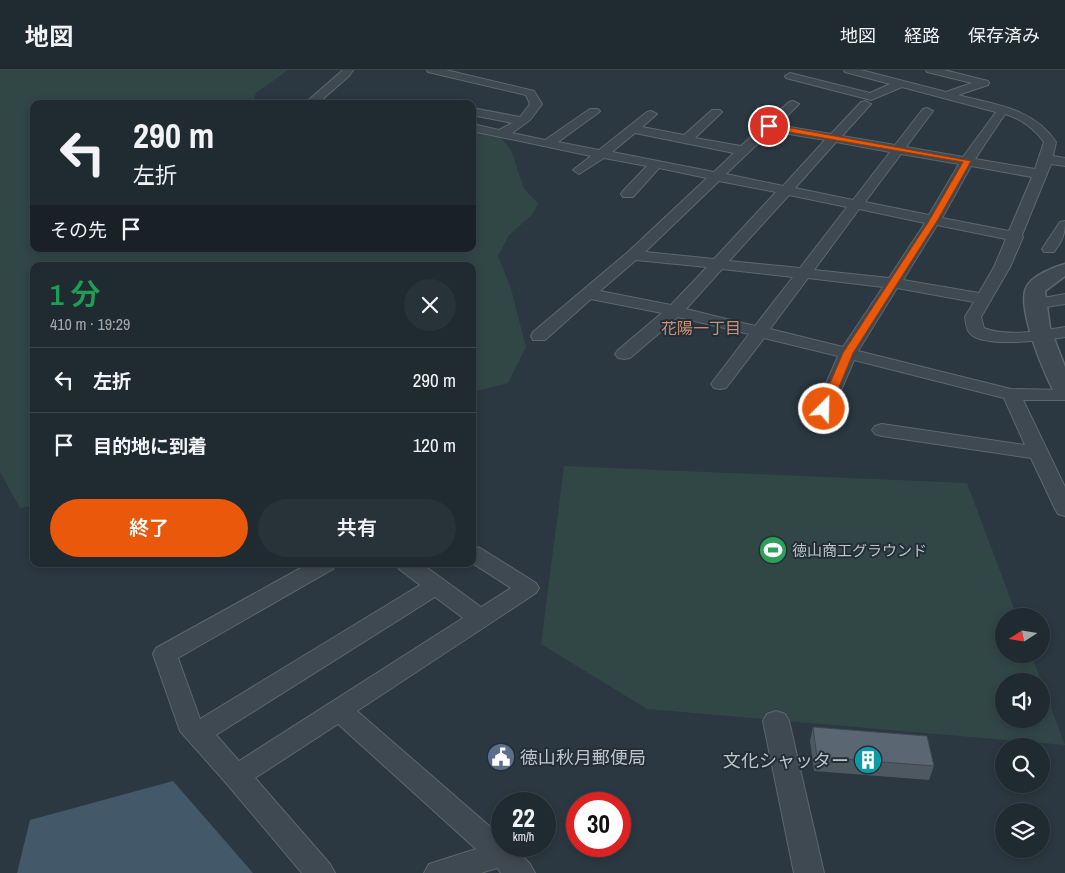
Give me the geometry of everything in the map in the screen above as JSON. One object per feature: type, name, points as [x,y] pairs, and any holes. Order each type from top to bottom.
[{"type":"street","points":[[315,100],[348,70]]},
{"type":"street","points":[[432,70],[530,93],[536,104],[534,110],[522,121],[502,133]]},
{"type":"street","points":[[849,70],[1017,114],[1042,130],[1050,142],[1046,158],[1016,237],[1002,267],[973,317],[976,331],[991,337],[1043,336],[1065,332]]},
{"type":"street","points":[[931,70],[984,83],[945,96]]},
{"type":"street","points":[[790,76],[872,97],[902,83]]},
{"type":"street","points":[[539,336],[633,255],[794,104]]},
{"type":"street","points":[[624,354],[674,311],[865,104]]},
{"type":"street","points":[[547,144],[594,111]]},
{"type":"street","points":[[824,409],[848,353],[933,221],[968,161],[1002,111]]},
{"type":"street","points":[[476,112],[522,121]]},
{"type":"street","points":[[686,139],[716,112]]},
{"type":"street","points":[[720,384],[927,112]]},
{"type":"street","points":[[578,170],[602,154],[651,114]]},
{"type":"street","points":[[769,126],[1040,174]]},
{"type":"street","points":[[476,128],[547,144],[656,164],[1016,237]]},
{"type":"street","points":[[632,129],[745,151]]},
{"type":"street","points":[[1046,158],[1065,162]]},
{"type":"street","points":[[628,194],[656,164]]},
{"type":"street","points":[[1049,249],[1065,225]]},
{"type":"street","points":[[633,255],[893,283],[947,290],[982,299]]},
{"type":"street","points":[[1065,270],[1056,273],[1035,289],[1034,304],[1043,336],[1065,390]]},
{"type":"street","points":[[590,294],[674,311],[1011,394],[1065,395]]},
{"type":"street","points":[[1034,304],[1065,299]]},
{"type":"street","points":[[1011,394],[1065,509]]},
{"type":"street","points":[[882,430],[1038,453]]},
{"type":"street","points":[[237,776],[528,588],[476,556]]},
{"type":"street","points":[[320,567],[165,654],[188,724],[237,776],[320,873]]},
{"type":"street","points":[[411,567],[480,619]]},
{"type":"street","points":[[197,734],[436,586]]},
{"type":"street","points":[[339,710],[511,863]]},
{"type":"street","points":[[776,721],[809,873]]},
{"type":"street","points":[[439,873],[511,863]]},
{"type":"green space","points":[[0,70],[288,70],[256,93],[254,100],[30,100],[30,252],[476,252],[476,122],[496,132],[511,150],[524,189],[538,203],[532,215],[509,235],[498,256],[511,289],[526,347],[508,383],[476,391],[476,262],[30,262],[30,506],[20,508],[0,472]]},
{"type":"green space","name":"徳山商工グラウンド","points":[[564,466],[967,483],[1014,608],[995,608],[995,663],[1034,663],[1038,673],[995,673],[995,728],[1050,728],[1050,705],[1065,745],[1050,744],[1050,738],[995,739],[647,709],[541,644]]},
{"type":"water","points":[[173,781],[253,873],[17,873],[30,820]]},
{"type":"building","points":[[813,727],[927,736],[934,766],[817,757]]},
{"type":"place","name":"徳山商工グラウンド","points":[[773,550]]},
{"type":"place","name":"徳山秋月郵便局","points":[[501,757]]},
{"type":"place","name":"文化シャッター","points":[[868,760]]},
{"type":"district","name":"花陽一丁目","points":[[701,328]]},
{"type":"route","points":[[769,126],[968,161],[933,221],[848,353],[824,409]]}]
